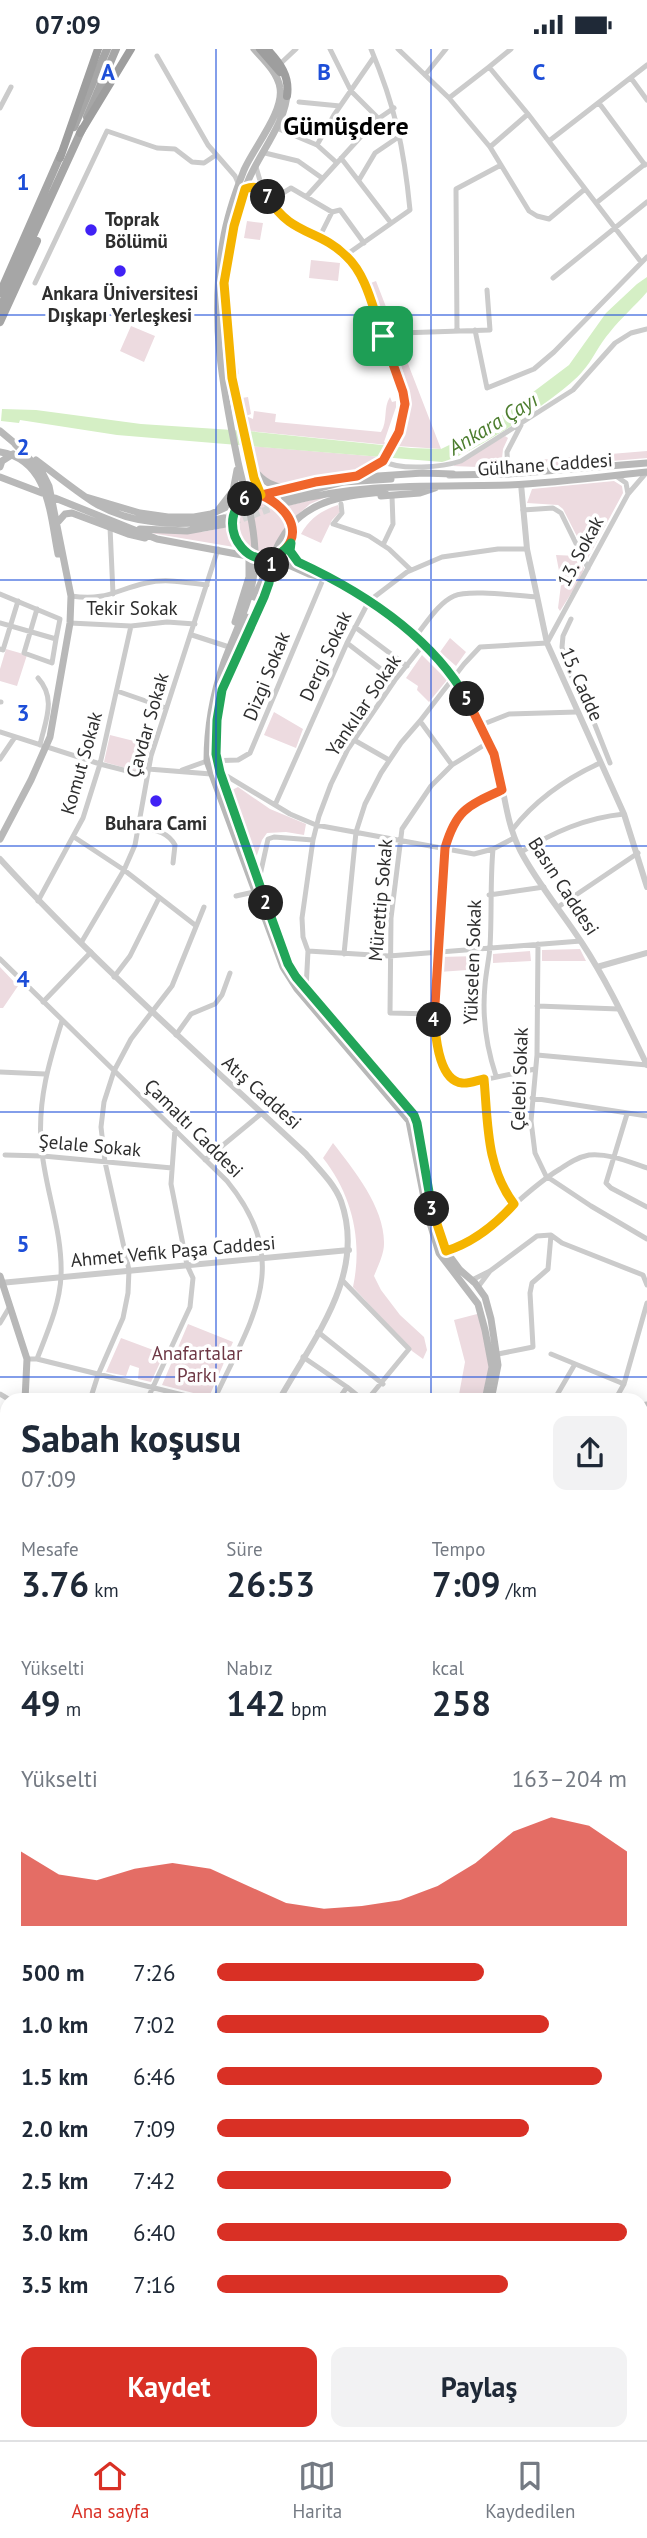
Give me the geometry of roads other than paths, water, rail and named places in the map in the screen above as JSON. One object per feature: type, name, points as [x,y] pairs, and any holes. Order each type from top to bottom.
[{"type":"highway","points":[[60,158],[97,49]]},
{"type":"highway","points":[[80,133],[131,49]]},
{"type":"highway","points":[[260,49],[280,68]]},
{"type":"highway","points":[[267,49],[287,78],[287,96]]},
{"type":"main road","points":[[0,322],[43,225],[60,158],[107,49]]},
{"type":"main road","points":[[0,281],[80,133],[116,49]]},
{"type":"main road","points":[[242,187],[246,167],[275,112],[281,93],[278,79],[254,49]]},
{"type":"main road","points":[[287,96],[281,118],[242,187],[227,221],[216,317],[221,370],[255,552],[251,593],[228,658],[222,690],[217,720],[215,773],[254,892],[283,967],[297,989],[409,1121],[427,1213],[439,1253],[478,1304],[492,1367],[486,1393]]},
{"type":"main road","points":[[0,293],[55,177]]},
{"type":"main road","points":[[0,308],[55,177]]},
{"type":"main road","points":[[221,282],[228,357],[250,463],[261,495],[285,513],[293,533]]},
{"type":"main road","points":[[221,282],[213,295],[212,333],[241,491],[234,534],[238,544],[249,555],[248,579],[221,660],[221,671]]},
{"type":"main road","points":[[221,282],[225,367],[258,540],[259,568],[254,597]]},
{"type":"main road","points":[[0,431],[86,497],[118,513],[155,521],[189,524],[225,521],[187,531],[128,527]]},
{"type":"main road","points":[[0,839],[32,780],[43,746],[50,737],[70,623],[71,596],[57,523],[42,472],[15,444]]},
{"type":"main road","points":[[0,451],[13,454],[32,467],[48,494],[60,561],[71,596]]},
{"type":"main road","points":[[13,454],[2,461],[2,479],[48,494],[157,539]]},
{"type":"main road","points":[[250,463],[268,484],[287,488]]},
{"type":"main road","name":"Gülhane Caddesi","points":[[453,474],[508,474],[647,463]]},
{"type":"main road","points":[[215,512],[233,491],[236,466]]},
{"type":"main road","points":[[86,497],[133,512],[194,517],[240,503],[251,496],[357,476],[434,472],[453,474]]},
{"type":"main road","name":"Gülhane Caddesi","points":[[445,485],[521,484],[647,472]]},
{"type":"main road","points":[[445,485],[345,490],[285,500],[343,482],[453,474]]},
{"type":"main road","points":[[324,577],[293,559],[293,533],[303,520],[327,504],[345,499],[445,485]]},
{"type":"main road","points":[[394,493],[339,497],[309,510],[293,522],[281,538],[221,671],[211,709],[207,761],[215,773],[259,882],[288,964],[306,989],[414,1115],[432,1212],[446,1251],[485,1297],[498,1354],[493,1393]]},
{"type":"main road","points":[[57,523],[65,514],[72,513],[138,537],[258,558],[273,558],[309,574],[324,577]]},
{"type":"main road","points":[[273,558],[291,543]]},
{"type":"main road","points":[[222,690],[269,583],[273,558]]},
{"type":"main road","points":[[248,579],[256,574],[266,577],[269,583]]},
{"type":"main road","points":[[0,1276],[27,1359],[25,1393]]},
{"type":"street","points":[[280,68],[296,49]]},
{"type":"street","points":[[330,49],[351,92],[379,118]]},
{"type":"street","points":[[346,255],[410,210],[406,163],[394,108],[371,49]]},
{"type":"street","points":[[398,49],[449,97],[490,146],[530,211],[549,219],[585,190]]},
{"type":"street","points":[[425,75],[446,49]]},
{"type":"street","points":[[449,97],[511,49]]},
{"type":"street","points":[[157,56],[216,155],[242,187],[255,187],[264,191]]},
{"type":"street","points":[[317,145],[374,57]]},
{"type":"street","points":[[549,141],[647,65]]},
{"type":"street","points":[[489,67],[641,262]]},
{"type":"street","points":[[631,78],[647,100]]},
{"type":"street","points":[[0,108],[11,87]]},
{"type":"street","points":[[299,102],[340,106]]},
{"type":"street","points":[[596,203],[646,164],[599,103]]},
{"type":"street","points":[[306,197],[379,118],[394,108]]},
{"type":"street","points":[[490,146],[528,114]]},
{"type":"street","points":[[278,129],[317,145],[338,160],[359,180],[391,223]]},
{"type":"street","points":[[35,283],[107,131],[157,148],[176,149],[192,162],[204,163],[216,155]]},
{"type":"street","points":[[359,180],[375,153],[400,136]]},
{"type":"street","points":[[265,153],[298,161],[322,178]]},
{"type":"street","points":[[457,331],[456,189],[501,165]]},
{"type":"street","points":[[256,166],[264,191],[281,217],[346,255],[363,283],[403,392],[403,422],[393,446],[384,459],[357,476]]},
{"type":"street","points":[[227,167],[246,167]]},
{"type":"street","points":[[270,201],[291,188],[332,212],[340,210],[364,243]]},
{"type":"street","points":[[553,278],[647,202]]},
{"type":"street","points":[[318,238],[332,212]]},
{"type":"street","points":[[475,330],[487,389],[534,369],[647,257]]},
{"type":"street","points":[[400,333],[490,330],[487,290]]},
{"type":"street","points":[[384,459],[399,466],[451,464],[484,448],[573,390],[615,343],[631,333],[647,329]]},
{"type":"street","points":[[508,474],[507,452],[523,422]]},
{"type":"street","name":"13. Sokak","points":[[547,643],[628,494],[647,472]]},
{"type":"street","points":[[615,475],[626,483],[628,494]]},
{"type":"street","name":"15. Cadde","points":[[521,484],[527,549],[547,643],[624,814],[647,887]]},
{"type":"street","points":[[383,545],[393,524],[394,493]]},
{"type":"street","points":[[341,504],[342,513],[333,524],[369,535],[411,571]]},
{"type":"street","points":[[523,510],[553,508],[561,513],[589,568]]},
{"type":"street","points":[[110,527],[113,594]]},
{"type":"street","name":"Çavdar Sokak","points":[[81,943],[124,870],[135,845],[147,772],[218,549]]},
{"type":"street","name":"Dergi Sokak","points":[[275,805],[347,643],[369,601],[411,571],[442,557],[498,549],[527,549]]},
{"type":"street","name":"Basın Caddesi","points":[[324,577],[369,601],[415,637],[454,678],[494,754],[514,838],[597,967],[647,1065]]},
{"type":"street","name":"Dizgi Sokak","points":[[217,759],[239,760],[250,753],[324,577]]},
{"type":"street","points":[[71,596],[92,599],[165,580],[207,585]]},
{"type":"street","points":[[0,594],[18,601],[37,609],[60,619],[52,663],[24,653],[37,609]]},
{"type":"street","name":"Yankılar Sokak","points":[[415,637],[454,596],[467,594],[537,597]]},
{"type":"street","points":[[0,649],[3,650],[18,601]]},
{"type":"street","points":[[571,619],[563,635],[562,647],[567,667],[610,763]]},
{"type":"street","name":"Tekir Sokak","points":[[70,623],[131,626],[167,622],[195,624]]},
{"type":"street","points":[[0,623],[55,639]]},
{"type":"street","name":"Komut Sokak","points":[[38,901],[74,837],[100,764],[131,626]]},
{"type":"street","points":[[355,627],[407,666]]},
{"type":"street","points":[[192,635],[226,646]]},
{"type":"street","points":[[347,643],[395,680]]},
{"type":"street","points":[[344,954],[356,832],[365,804],[389,760],[480,647],[547,643]]},
{"type":"street","name":"Yankılar Sokak","points":[[306,989],[308,951],[303,937],[302,918],[316,825],[331,784],[354,740],[423,645]]},
{"type":"street","points":[[38,678],[47,688],[49,700],[43,746]]},
{"type":"street","points":[[117,691],[166,708]]},
{"type":"street","points":[[481,725],[509,714],[577,712]]},
{"type":"street","points":[[420,721],[452,765]]},
{"type":"street","points":[[0,732],[100,764],[147,772],[215,773],[316,825],[474,854],[493,849],[514,838]]},
{"type":"street","points":[[0,759],[15,737]]},
{"type":"street","points":[[354,740],[389,760]]},
{"type":"street","name":"Mürettip Sokak","points":[[434,1014],[390,1013],[391,918],[399,842],[402,829],[431,786],[452,765],[489,742]]},
{"type":"street","points":[[179,772],[217,759]]},
{"type":"street","points":[[511,830],[546,794],[570,777],[600,762]]},
{"type":"street","points":[[502,790],[463,810],[452,826],[445,848],[434,1014],[437,1044],[443,1067],[455,1081],[464,1084],[535,1069]]},
{"type":"street","points":[[521,852],[573,825],[598,817],[624,814]]},
{"type":"street","points":[[140,827],[169,836],[176,845],[173,863]]},
{"type":"street","points":[[74,837],[124,870],[195,925]]},
{"type":"street","points":[[259,882],[268,839],[274,837],[313,840]]},
{"type":"street","name":"Yükselen Sokak","points":[[493,849],[489,895],[490,948],[484,1020],[488,1052],[496,1076]]},
{"type":"street","points":[[558,907],[638,853]]},
{"type":"street","name":"Atış Caddesi","points":[[0,859],[114,977],[306,1154],[327,1177],[340,1199],[349,1250],[343,1281],[336,1303],[283,1393]]},
{"type":"street","points":[[489,895],[544,887]]},
{"type":"street","points":[[236,896],[254,892]]},
{"type":"street","points":[[114,977],[130,957],[159,898]]},
{"type":"street","points":[[92,1393],[123,1318],[129,1271],[105,1163],[101,1127],[104,1102],[114,1071],[131,1039],[153,1014],[172,986],[204,907]]},
{"type":"street","points":[[308,951],[389,956],[581,941]]},
{"type":"street","name":"Çelebi Sokak","points":[[538,944],[537,1055],[531,1121],[535,1153],[546,1176]]},
{"type":"street","points":[[43,1002],[91,952]]},
{"type":"street","points":[[597,967],[647,953]]},
{"type":"street","name":"Çamaltı Caddesi","points":[[0,959],[175,1129],[243,1200],[262,1244],[261,1289],[252,1317],[217,1393]]},
{"type":"street","points":[[176,1035],[191,1014],[215,1004],[222,995],[230,973]]},
{"type":"street","points":[[537,1006],[619,1009]]},
{"type":"street","points":[[37,1359],[54,1311],[61,1277],[59,1249],[43,1156],[41,1110],[45,1074],[62,1021]]},
{"type":"street","points":[[537,1055],[647,1065]]},
{"type":"street","points":[[0,1072],[45,1074]]},
{"type":"street","points":[[484,1079],[493,1165],[502,1188],[514,1204]]},
{"type":"street","points":[[532,1098],[647,1116]]},
{"type":"street","points":[[205,1160],[261,1113]]},
{"type":"street","points":[[627,1114],[607,1183],[611,1188],[647,1207]]},
{"type":"street","points":[[151,1393],[190,1307],[192,1278],[171,1184],[175,1129]]},
{"type":"street","name":"Şelale Sokak","points":[[5,1155],[172,1168]]},
{"type":"street","points":[[446,1251],[466,1244],[502,1217],[546,1176],[574,1160],[590,1155],[613,1156],[647,1168]]},
{"type":"street","points":[[546,1176],[647,1239]]},
{"type":"street","points":[[498,1354],[533,1347],[530,1293],[532,1283],[548,1269],[551,1235]]},
{"type":"street","points":[[472,1280],[490,1271],[537,1236],[551,1235],[562,1243],[643,1275],[647,1285]]},
{"type":"street","name":"Ahmet Vefik Paşa Caddesi","points":[[0,1282],[349,1250]]},
{"type":"street","points":[[478,1287],[490,1271]]},
{"type":"street","points":[[343,1281],[409,1349],[383,1384],[373,1393]]},
{"type":"street","points":[[619,1393],[624,1384],[647,1303]]},
{"type":"street","points":[[0,1323],[9,1308]]},
{"type":"street","points":[[318,1332],[383,1384]]},
{"type":"street","points":[[551,1354],[624,1384]]},
{"type":"street","points":[[303,1357],[355,1393]]},
{"type":"street","points":[[27,1359],[37,1359],[176,1393]]},
{"type":"street","points":[[558,1393],[575,1364]]},
{"type":"street","points":[[342,1393],[346,1387]]},
{"type":"water","name":"Ankara Çayı","points":[[647,277],[647,292],[614,327],[572,382],[494,437],[442,462],[117,435],[20,420],[19,423],[1,421],[2,409],[36,410],[141,424],[441,449],[504,414],[569,365],[606,313]]},
{"type":"tunnel","points":[[224,518],[284,497]]},
{"type":"tunnel","points":[[233,522],[286,503]]},
{"type":"place","name":"Toprak Bölümü","points":[[91,230]]},
{"type":"place","name":"Ankara Üniversitesi Dışkapı Yerleşkesi","points":[[120,271]]},
{"type":"place","name":"Buhara Cami","points":[[156,801]]},
{"type":"district","name":"Gümüşdere","points":[[346,126]]},
{"type":"park label","name":"Anafartalar Parkı","points":[[197,1364]]}]
